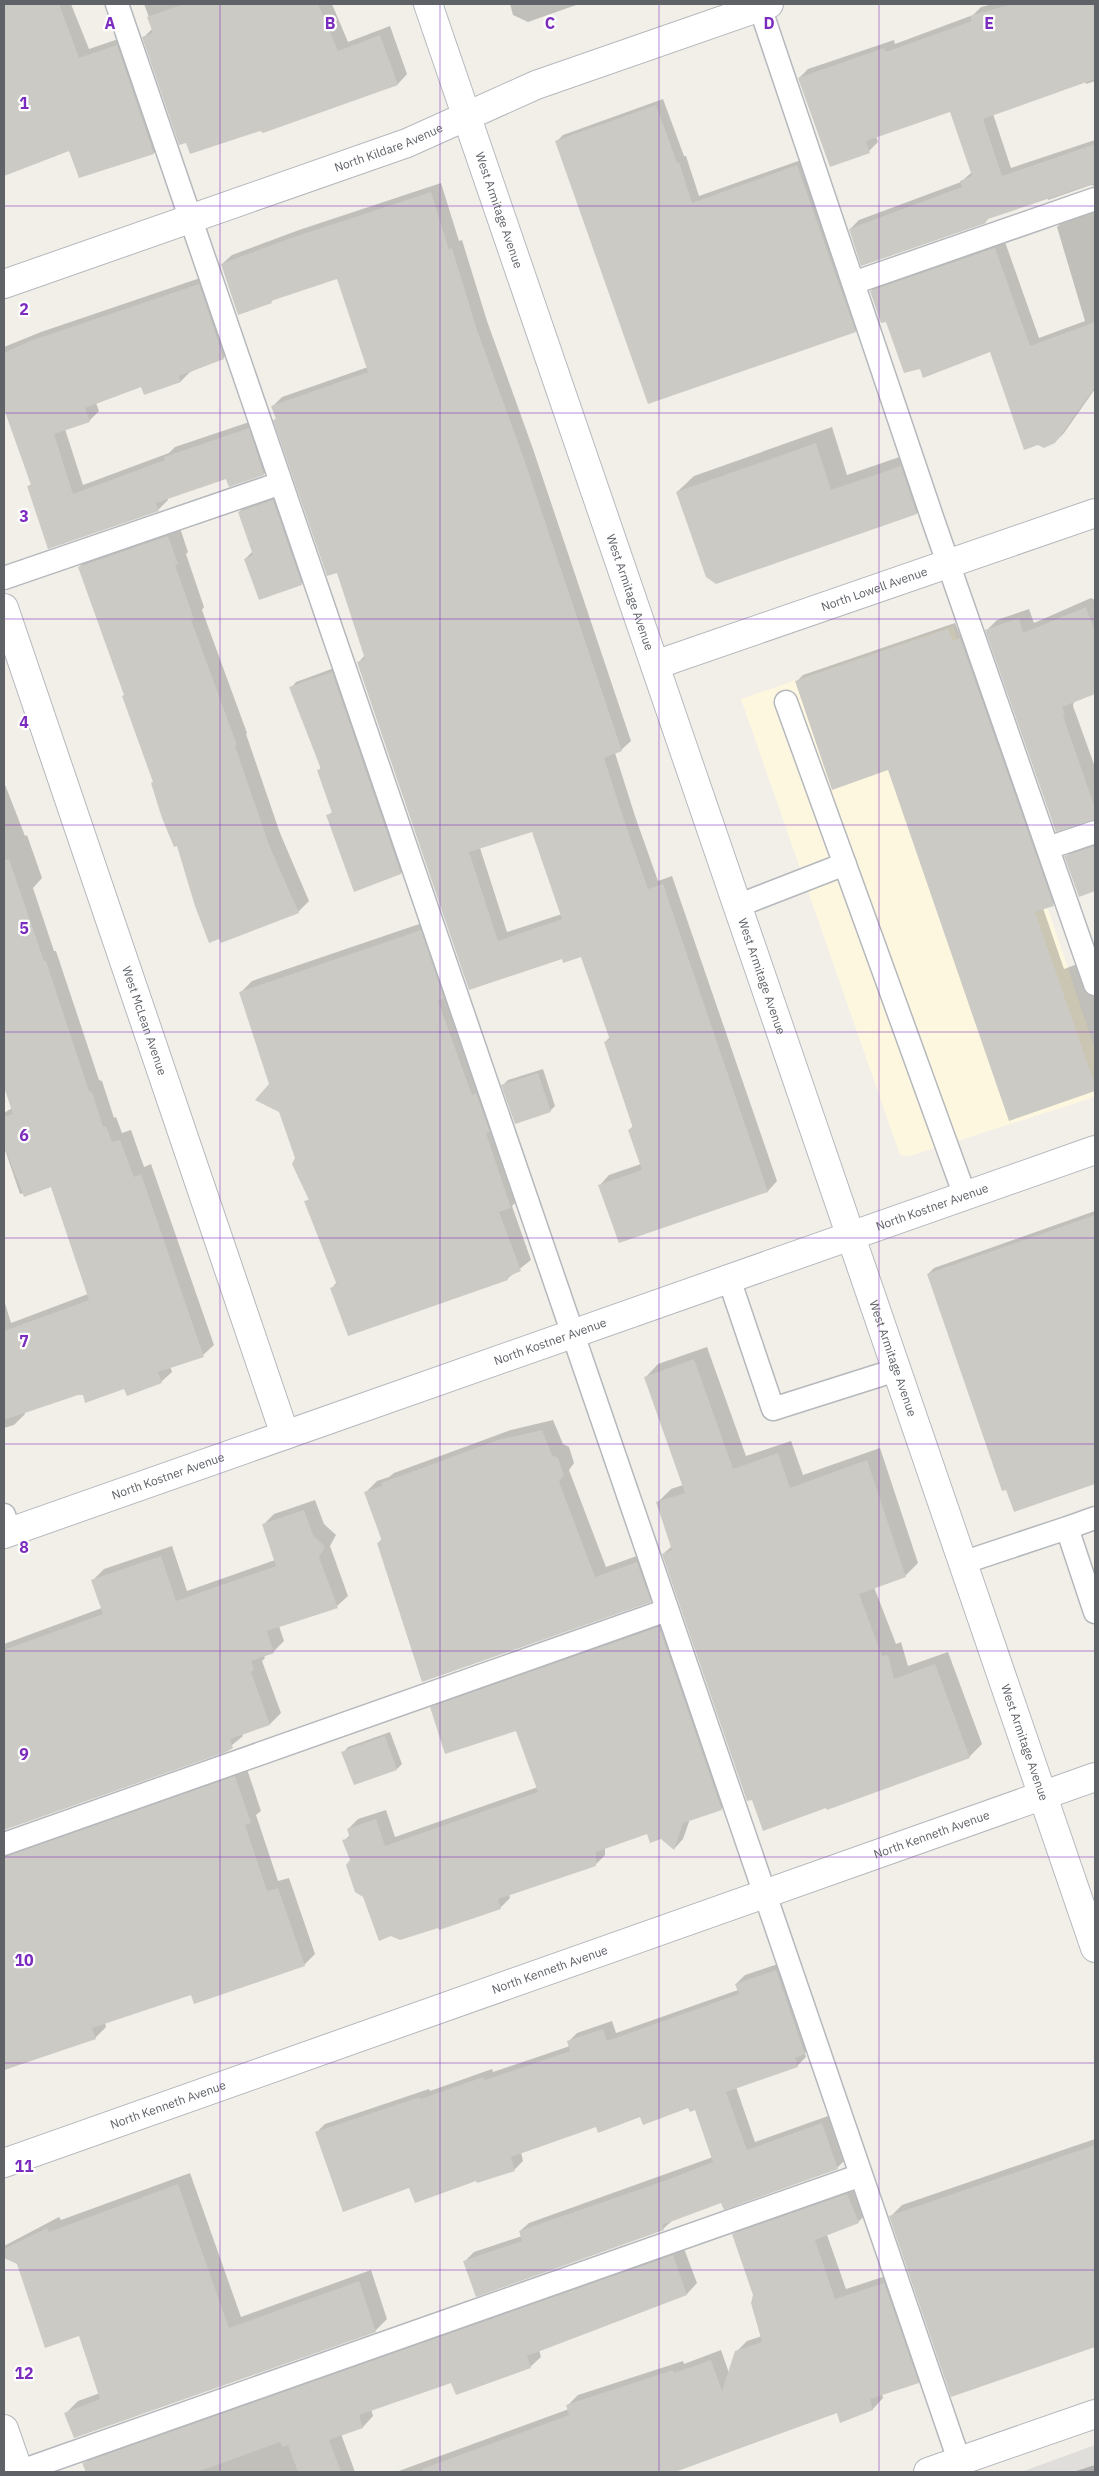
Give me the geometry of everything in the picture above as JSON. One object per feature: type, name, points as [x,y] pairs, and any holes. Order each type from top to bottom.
[{"type":"street","name":"West Armitage Avenue","points":[[428,4],[1095,1948]]},
{"type":"street","name":"North Kildare Avenue","points":[[4,284],[407,143],[536,85],[762,5]]},
{"type":"street","name":"North Lowell Avenue","points":[[655,665],[1095,513]]},
{"type":"street","name":"West McLean Avenue","points":[[4,608],[285,1435]]},
{"type":"street","name":"North Kostner Avenue","points":[[6,1527],[285,1435],[1095,1150]]},
{"type":"street","name":"North Kenneth Avenue","points":[[4,2163],[766,1895],[1095,1777]]},
{"type":"street","points":[[928,2472],[962,2467],[1095,2414]]},
{"type":"street","points":[[4,2428],[19,2472]]},
{"type":"lane","points":[[117,4],[962,2467]]},
{"type":"lane","points":[[762,5],[853,283],[1095,984]]},
{"type":"lane","points":[[853,283],[1095,199]]},
{"type":"lane","points":[[4,578],[281,483]]},
{"type":"lane","points":[[786,702],[965,1196]]},
{"type":"lane","points":[[1048,848],[1095,832]]},
{"type":"lane","points":[[738,906],[845,864]]},
{"type":"lane","points":[[729,1279],[773,1409],[896,1370]]},
{"type":"lane","points":[[962,1563],[1095,1518]]},
{"type":"lane","points":[[1067,1528],[1095,1612]]},
{"type":"lane","points":[[4,1844],[667,1610]]},
{"type":"lane","points":[[19,2472],[861,2175]]},
{"type":"shaded area","points":[[953,626],[1095,1049],[1095,1097],[910,1156],[900,1155],[741,699]]},
{"type":"shaded area","points":[[1095,2445],[1095,2472],[1021,2472]]},
{"type":"building","points":[[4,4],[59,4],[79,58],[117,45],[154,154],[79,178],[69,151],[4,176]]},
{"type":"building","points":[[184,4],[318,4],[338,51],[380,35],[398,85],[263,133],[260,131],[190,154],[186,143],[179,145],[142,37],[153,33],[147,17]]},
{"type":"building","points":[[1012,4],[1095,4],[1095,79],[983,119],[1002,176],[1095,144],[1095,183],[985,220],[986,223],[861,266],[849,229],[962,187],[960,181],[972,176],[950,112],[866,141],[870,153],[830,167],[798,78],[884,48],[886,52],[972,21],[970,16]]},
{"type":"building","points":[[656,105],[677,163],[679,162],[692,203],[797,165],[856,332],[648,404],[555,141]]},
{"type":"building","points":[[431,192],[449,250],[452,248],[477,330],[524,459],[622,751],[604,758],[626,826],[648,889],[663,884],[768,1192],[619,1243],[598,1185],[642,1170],[628,1130],[633,1128],[604,1042],[610,1040],[581,957],[563,963],[562,959],[469,990],[357,662],[365,659],[337,573],[327,576],[273,420],[276,419],[271,406],[368,372],[337,279],[271,301],[272,303],[238,315],[221,264],[288,239]],"holes":[[[532,832],[562,919],[498,941],[469,852]]]},
{"type":"building","points":[[995,248],[1030,346],[1095,322],[1095,387],[1055,443],[1044,448],[1038,445],[1024,450],[990,352],[923,378],[920,369],[904,373],[886,322],[881,323],[870,291]]},
{"type":"building","points":[[199,284],[224,359],[179,376],[181,382],[144,395],[141,387],[85,408],[90,422],[54,434],[73,494],[165,460],[164,457],[249,428],[264,475],[229,487],[226,479],[156,503],[159,511],[48,549],[27,486],[31,485],[4,409],[4,353],[30,341]]},
{"type":"building","points":[[816,443],[831,490],[901,466],[917,514],[716,584],[706,577],[676,492]]},
{"type":"building","points":[[273,500],[302,585],[259,600],[244,559],[253,555],[238,512]]},
{"type":"building","points":[[168,536],[178,564],[175,565],[194,619],[191,620],[237,745],[235,746],[269,845],[299,913],[221,943],[219,939],[209,943],[195,906],[177,846],[174,847],[162,818],[151,783],[153,782],[122,696],[124,695],[78,567]]},
{"type":"building","points":[[1086,607],[1095,633],[1095,694],[1062,707],[1065,715],[1063,716],[1095,808],[1095,819],[1056,832],[985,630],[1019,618],[1023,633]]},
{"type":"building","points":[[948,629],[953,641],[960,638],[1054,906],[1035,912],[1095,1085],[1095,1091],[1009,1121],[888,770],[832,790],[795,681]]},
{"type":"building","points":[[332,672],[401,874],[354,892],[326,815],[332,813],[317,770],[321,769],[289,687]]},
{"type":"building","points":[[1095,846],[1095,891],[1079,897],[1064,856]]},
{"type":"building","points":[[9,859],[103,1127],[106,1126],[112,1142],[120,1140],[134,1177],[141,1174],[204,1357],[158,1372],[162,1383],[127,1396],[124,1389],[85,1403],[83,1395],[78,1395],[4,1420],[4,1331],[89,1300],[51,1187],[24,1197],[4,1146],[4,1117],[13,1114],[4,1087],[4,860]]},
{"type":"building","points":[[421,930],[444,998],[438,1001],[472,1095],[476,1093],[490,1132],[486,1133],[511,1208],[499,1212],[521,1271],[507,1277],[508,1280],[348,1336],[330,1288],[337,1285],[304,1201],[309,1200],[292,1164],[295,1158],[279,1112],[255,1100],[269,1084],[239,992]]},
{"type":"building","points":[[538,1073],[551,1112],[515,1124],[501,1085]]},
{"type":"building","points":[[1095,1215],[1095,1484],[1014,1512],[1006,1490],[1002,1491],[927,1274]]},
{"type":"building","points":[[694,1359],[733,1469],[778,1453],[790,1488],[867,1460],[906,1577],[859,1594],[882,1656],[888,1655],[894,1679],[935,1664],[970,1758],[763,1831],[752,1800],[747,1801],[662,1554],[672,1550],[656,1502],[685,1493],[644,1377]]},
{"type":"building","points":[[542,1430],[552,1455],[558,1458],[564,1475],[559,1482],[595,1577],[637,1562],[651,1602],[422,1682],[377,1543],[382,1541],[364,1492],[382,1486],[381,1483],[498,1440]]},
{"type":"building","points":[[304,1510],[313,1535],[325,1547],[319,1557],[338,1608],[267,1631],[274,1653],[251,1661],[254,1670],[251,1672],[270,1725],[230,1739],[233,1748],[226,1752],[4,1830],[4,1650],[103,1614],[91,1580],[161,1556],[176,1601],[276,1566],[262,1524]]},
{"type":"building","points":[[659,1627],[722,1810],[683,1823],[674,1850],[661,1839],[650,1843],[647,1834],[596,1852],[596,1866],[498,1899],[501,1909],[439,1930],[438,1928],[400,1940],[391,1936],[379,1941],[363,1897],[355,1892],[346,1865],[350,1860],[342,1840],[350,1838],[347,1829],[376,1819],[385,1846],[538,1792],[516,1731],[445,1754],[430,1707]]},
{"type":"building","points":[[385,1736],[397,1770],[354,1785],[341,1752]]},
{"type":"building","points":[[235,1776],[251,1823],[245,1825],[267,1891],[278,1888],[305,1966],[194,2004],[191,1995],[92,2028],[96,2039],[4,2070],[4,1857]]},
{"type":"building","points":[[776,1970],[805,2054],[795,2058],[798,2067],[726,2092],[747,2150],[822,2123],[838,2169],[724,2210],[721,2203],[662,2225],[664,2230],[476,2297],[463,2261],[522,2241],[519,2231],[667,2180],[713,2162],[695,2110],[690,2112],[688,2108],[643,2125],[640,2117],[598,2133],[596,2127],[511,2157],[515,2171],[477,2183],[476,2181],[415,2203],[409,2188],[343,2212],[315,2132],[420,2097],[421,2099],[483,2077],[485,2080],[570,2051],[567,2041],[603,2029],[607,2041],[739,1994],[735,1984]]},
{"type":"building","points":[[1095,2145],[1095,2347],[951,2397],[889,2216]]},
{"type":"building","points":[[178,2184],[229,2328],[359,2281],[376,2332],[74,2438],[64,2413],[100,2399],[79,2336],[45,2348],[17,2264],[4,2258],[4,2249],[47,2228],[49,2232]]},
{"type":"building","points":[[847,2194],[859,2223],[815,2240],[835,2299],[884,2283],[919,2383],[870,2399],[873,2410],[840,2423],[837,2413],[675,2472],[423,2472],[422,2469],[569,2415],[566,2405],[673,2370],[674,2373],[711,2360],[722,2391],[735,2351],[762,2342],[751,2303],[753,2295],[732,2234]]},
{"type":"building","points":[[673,2255],[687,2295],[527,2356],[531,2368],[456,2395],[451,2383],[359,2415],[363,2428],[329,2440],[341,2472],[298,2472],[288,2445],[282,2447],[280,2442],[197,2472],[86,2472],[82,2463]]}]
